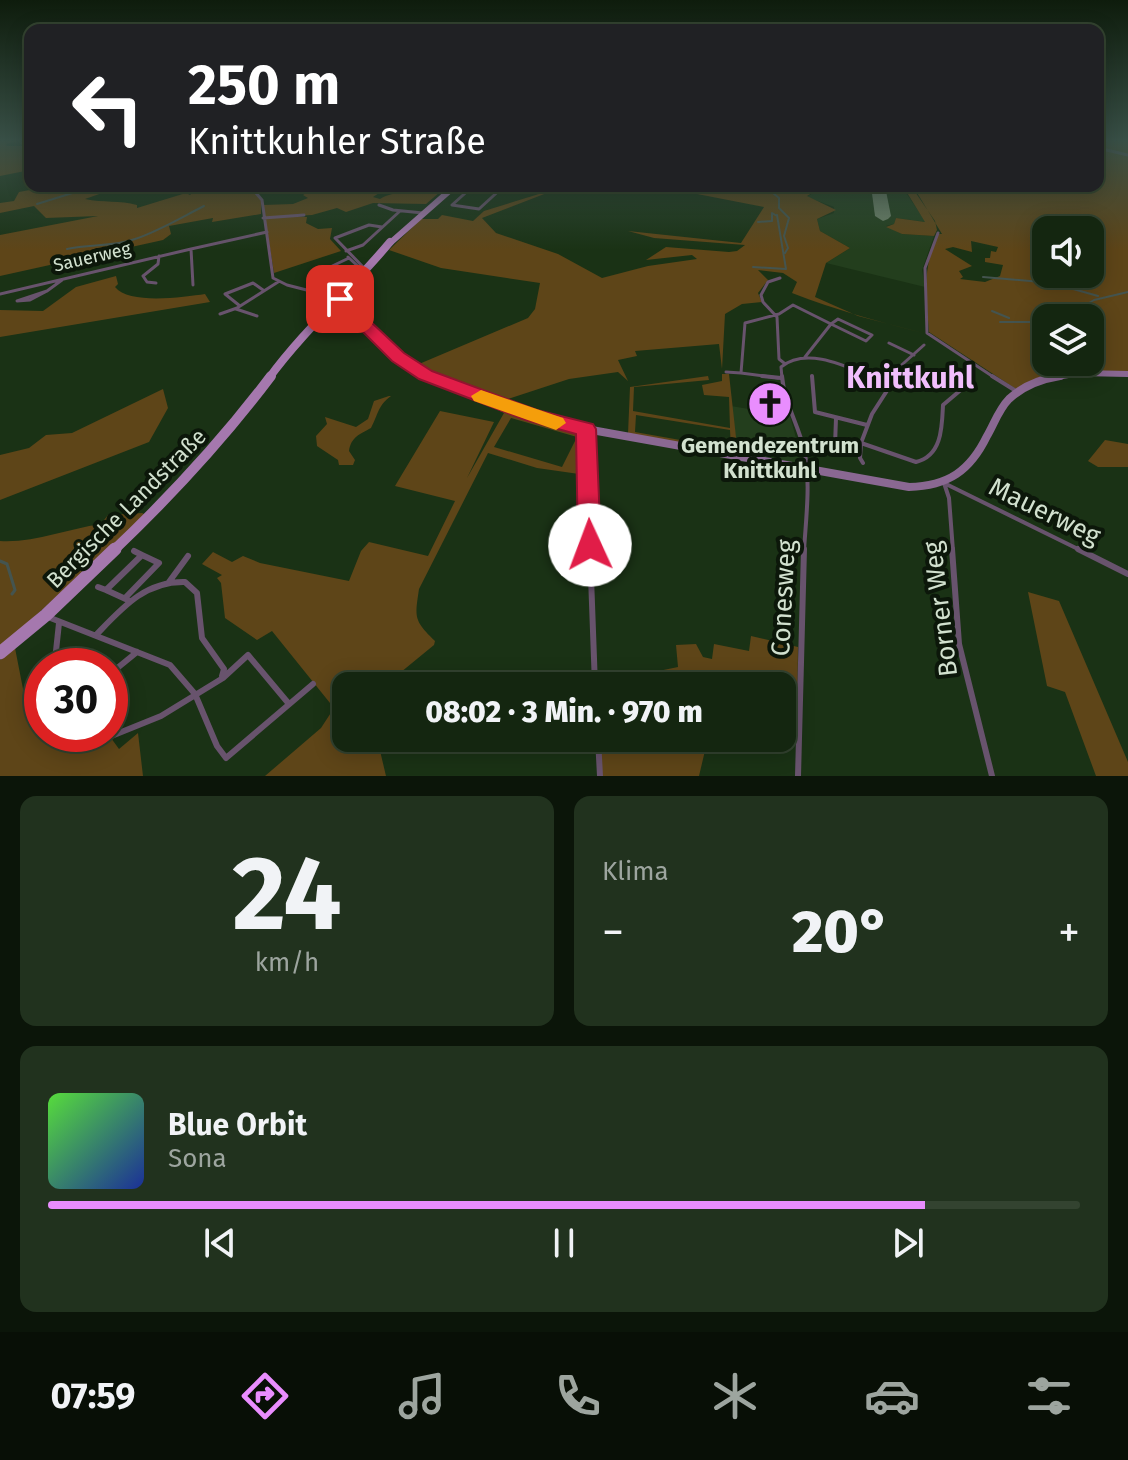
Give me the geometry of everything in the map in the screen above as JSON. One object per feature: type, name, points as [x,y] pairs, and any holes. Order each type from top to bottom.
[{"type":"main road","name":"Bergische Landstraße","points":[[0,653],[46,615],[184,482],[225,437],[276,365],[348,291],[391,241],[447,192]]},
{"type":"main road","points":[[332,308],[343,304],[353,307]]},
{"type":"street","points":[[255,192],[262,200],[273,276],[278,282],[340,299],[353,307]]},
{"type":"street","points":[[467,192],[453,206],[479,209],[497,192]]},
{"type":"street","points":[[379,205],[423,213]]},
{"type":"street","points":[[342,249],[363,245],[400,211]]},
{"type":"street","points":[[263,218],[304,215]]},
{"type":"street","points":[[366,271],[357,268],[335,238],[368,225],[382,227]]},
{"type":"street","name":"Sauerweg","points":[[0,294],[267,232]]},
{"type":"street","points":[[938,233],[924,268],[928,334],[1018,392]]},
{"type":"street","points":[[191,249],[193,285]]},
{"type":"street","points":[[156,283],[147,282],[143,276],[158,264],[159,256]]},
{"type":"street","points":[[350,258],[366,271]]},
{"type":"street","points":[[350,258],[326,269],[344,275],[357,268]]},
{"type":"street","points":[[780,278],[768,282],[761,295],[775,315],[779,359],[784,363]]},
{"type":"street","points":[[48,291],[17,301],[37,298],[48,291],[64,279]]},
{"type":"street","points":[[220,314],[238,308],[278,282]]},
{"type":"street","points":[[257,316],[238,308],[225,293],[253,283],[263,290]]},
{"type":"street","points":[[348,291],[348,298],[364,325],[391,350],[426,375],[533,416],[586,429],[892,486],[921,487],[944,483],[972,466],[1001,410],[1018,392],[1046,379],[1070,374],[1128,374]]},
{"type":"street","points":[[741,373],[743,324],[775,315],[793,305],[831,324],[866,341],[871,333],[840,318],[831,324],[819,334],[805,357]]},
{"type":"street","points":[[889,343],[914,355]]},
{"type":"street","points":[[883,381],[924,345]]},
{"type":"street","points":[[784,363],[805,357],[883,381],[890,386],[867,425],[861,443],[860,458],[863,463]]},
{"type":"street","points":[[726,372],[781,378],[784,363]]},
{"type":"street","points":[[812,376],[815,412],[867,425]]},
{"type":"street","name":"Conesweg","points":[[781,378],[808,470],[801,609],[798,776]]},
{"type":"street","points":[[861,443],[916,462],[923,461],[942,437],[943,405],[969,383]]},
{"type":"street","points":[[831,452],[835,446],[836,418]]},
{"type":"street","points":[[586,429],[595,672]]},
{"type":"street","name":"Mauerweg","points":[[944,483],[1128,574]]},
{"type":"street","name":"Borner Weg","points":[[944,483],[949,498],[959,644],[992,776]]},
{"type":"street","points":[[95,636],[159,564],[134,551]]},
{"type":"street","points":[[106,590],[142,555]]},
{"type":"street","points":[[169,582],[188,556]]},
{"type":"street","points":[[98,587],[128,599],[153,586],[169,582],[185,582],[195,588],[202,638],[206,648],[223,667],[222,676],[214,685],[149,721],[128,728]]},
{"type":"street","points":[[46,615],[59,623],[170,665],[195,694],[217,746],[226,758],[313,684]]},
{"type":"street","points":[[56,648],[59,623]]},
{"type":"street","points":[[128,659],[137,652]]},
{"type":"street","points":[[222,676],[228,676],[248,655],[289,704]]},
{"type":"street","points":[[599,752],[600,776]]},
{"type":"shaded area","points":[[1104,177],[1128,177],[1128,372],[1104,372],[1104,304],[1032,304],[1032,376],[1051,376],[1016,389],[929,332],[927,270],[938,234],[942,234],[917,192],[1104,192]],"holes":[[[971,241],[998,247],[996,252],[991,251],[990,258],[985,258],[985,262],[1003,265],[1000,276],[985,282],[960,279],[963,277],[959,271],[972,266],[945,249],[953,247],[972,252]]]},
{"type":"shaded area","points":[[19,192],[105,192],[85,199],[131,203],[137,208],[186,193],[254,192],[261,200],[261,214],[169,226],[171,234],[163,240],[0,276],[0,235],[98,216],[46,218],[34,206],[0,213],[0,203],[14,201]]},
{"type":"shaded area","points":[[308,192],[380,192],[373,197],[380,199],[398,192],[440,192],[426,204],[373,203],[346,212],[337,208],[312,215],[291,216],[307,217],[306,223],[318,229],[332,228],[330,239],[341,251],[274,273],[263,205],[293,204],[308,198],[303,195]]},
{"type":"shaded area","points":[[549,192],[482,218],[496,233],[558,254],[602,278],[648,266],[697,259],[692,255],[646,260],[666,247],[729,252],[745,245],[654,238],[628,231],[741,243],[764,207],[687,192],[813,192],[807,196],[836,210],[817,219],[820,231],[850,248],[826,263],[815,297],[853,314],[792,293],[797,282],[783,273],[758,270],[768,280],[758,293],[762,302],[742,304],[725,314],[722,369],[719,344],[635,351],[637,356],[618,360],[628,381],[618,372],[569,379],[502,401],[426,370],[419,364],[528,318],[535,309],[540,283],[441,268],[389,250],[421,219],[438,219],[442,215],[473,221],[484,211]]},
{"type":"shaded area","points":[[814,192],[905,192],[926,222],[896,218],[894,224],[886,226],[902,234],[934,236],[922,270],[925,287],[826,263],[850,248],[820,231],[817,219],[834,213],[834,207],[807,197]]},
{"type":"shaded area","points":[[907,192],[915,192],[935,221],[937,230],[934,236],[902,234],[886,227],[894,224],[896,218],[925,222]]},
{"type":"shaded area","points":[[116,276],[118,284],[115,287],[132,296],[157,298],[205,294],[210,302],[0,337],[0,310],[43,311],[76,287]]},
{"type":"shaded area","points":[[722,374],[729,374],[738,455],[628,434],[630,387],[708,376],[709,380],[634,387],[633,411],[730,428],[729,397],[704,395],[702,385],[722,381]],"holes":[[[636,415],[730,430],[731,449],[635,432]]]},
{"type":"shaded area","points":[[163,389],[168,408],[149,442],[0,500],[0,455],[29,448],[46,435],[72,433]]},
{"type":"shaded area","points":[[391,396],[381,407],[371,428],[352,442],[349,451],[355,460],[353,465],[339,465],[338,460],[317,446],[316,436],[327,424],[325,417],[356,427],[368,419],[374,401]]},
{"type":"shaded area","points":[[472,397],[531,421],[580,434],[582,446],[579,459],[585,463],[586,475],[537,468],[488,453],[419,589],[417,618],[435,641],[434,645],[401,672],[332,672],[332,706],[272,631],[257,640],[225,618],[221,583],[217,578],[222,575],[202,564],[213,552],[232,562],[243,556],[260,563],[349,581],[361,551],[369,542],[428,556],[455,501],[395,486],[440,411],[494,422],[467,478],[504,413]],"holes":[[[511,418],[577,437],[562,467],[494,447]]]},
{"type":"shaded area","points":[[731,406],[790,416],[800,453],[799,464],[738,452]]},
{"type":"shaded area","points":[[1105,440],[1128,444],[1128,467],[1098,467],[1088,461]]},
{"type":"shaded area","points":[[108,515],[146,515],[0,648],[0,541],[38,538],[101,524]]},
{"type":"shaded area","points":[[1028,592],[1059,601],[1128,762],[1128,776],[1096,776],[1065,692],[1047,686]]},
{"type":"shaded area","points":[[751,636],[798,647],[797,720],[796,672],[654,672],[678,667],[676,645],[696,644],[703,657],[712,659],[714,644],[749,651]]},
{"type":"shaded area","points":[[15,648],[24,694],[24,752],[128,752],[128,741],[138,733],[143,776],[0,776],[0,660]]},
{"type":"shaded area","points":[[332,711],[332,752],[380,752],[386,776],[265,776],[321,728]]},
{"type":"shaded area","points":[[599,752],[705,752],[699,776],[600,776]]},
{"type":"waterway","points":[[37,204],[76,192]]},
{"type":"waterway","points":[[774,192],[779,198],[779,208],[789,218],[784,236],[788,248],[785,253]]},
{"type":"waterway","points":[[67,249],[135,239],[204,206]]},
{"type":"waterway","points":[[758,222],[772,221],[772,213],[777,216]]},
{"type":"waterway","points":[[753,267],[786,269],[777,215]]},
{"type":"waterway","points":[[983,277],[1052,283],[1098,296]]},
{"type":"waterway","points":[[1087,304],[1128,292]]},
{"type":"waterway","points":[[992,311],[1009,318]]},
{"type":"waterway","points":[[1000,322],[1032,322]]},
{"type":"waterway","points":[[0,561],[7,564],[15,590],[12,594]]},
{"type":"runway","points":[[879,192],[883,216]]},
{"type":"slow traffic","points":[[481,396],[556,423]]},
{"type":"place","name":"Gemendezentrum Knittkuhl","points":[[770,404]]},
{"type":"district","name":"Knittkuhl","points":[[910,378]]},
{"type":"route","points":[[340,299],[353,307],[364,325],[398,357],[426,375],[533,416],[586,429],[590,545]]}]
